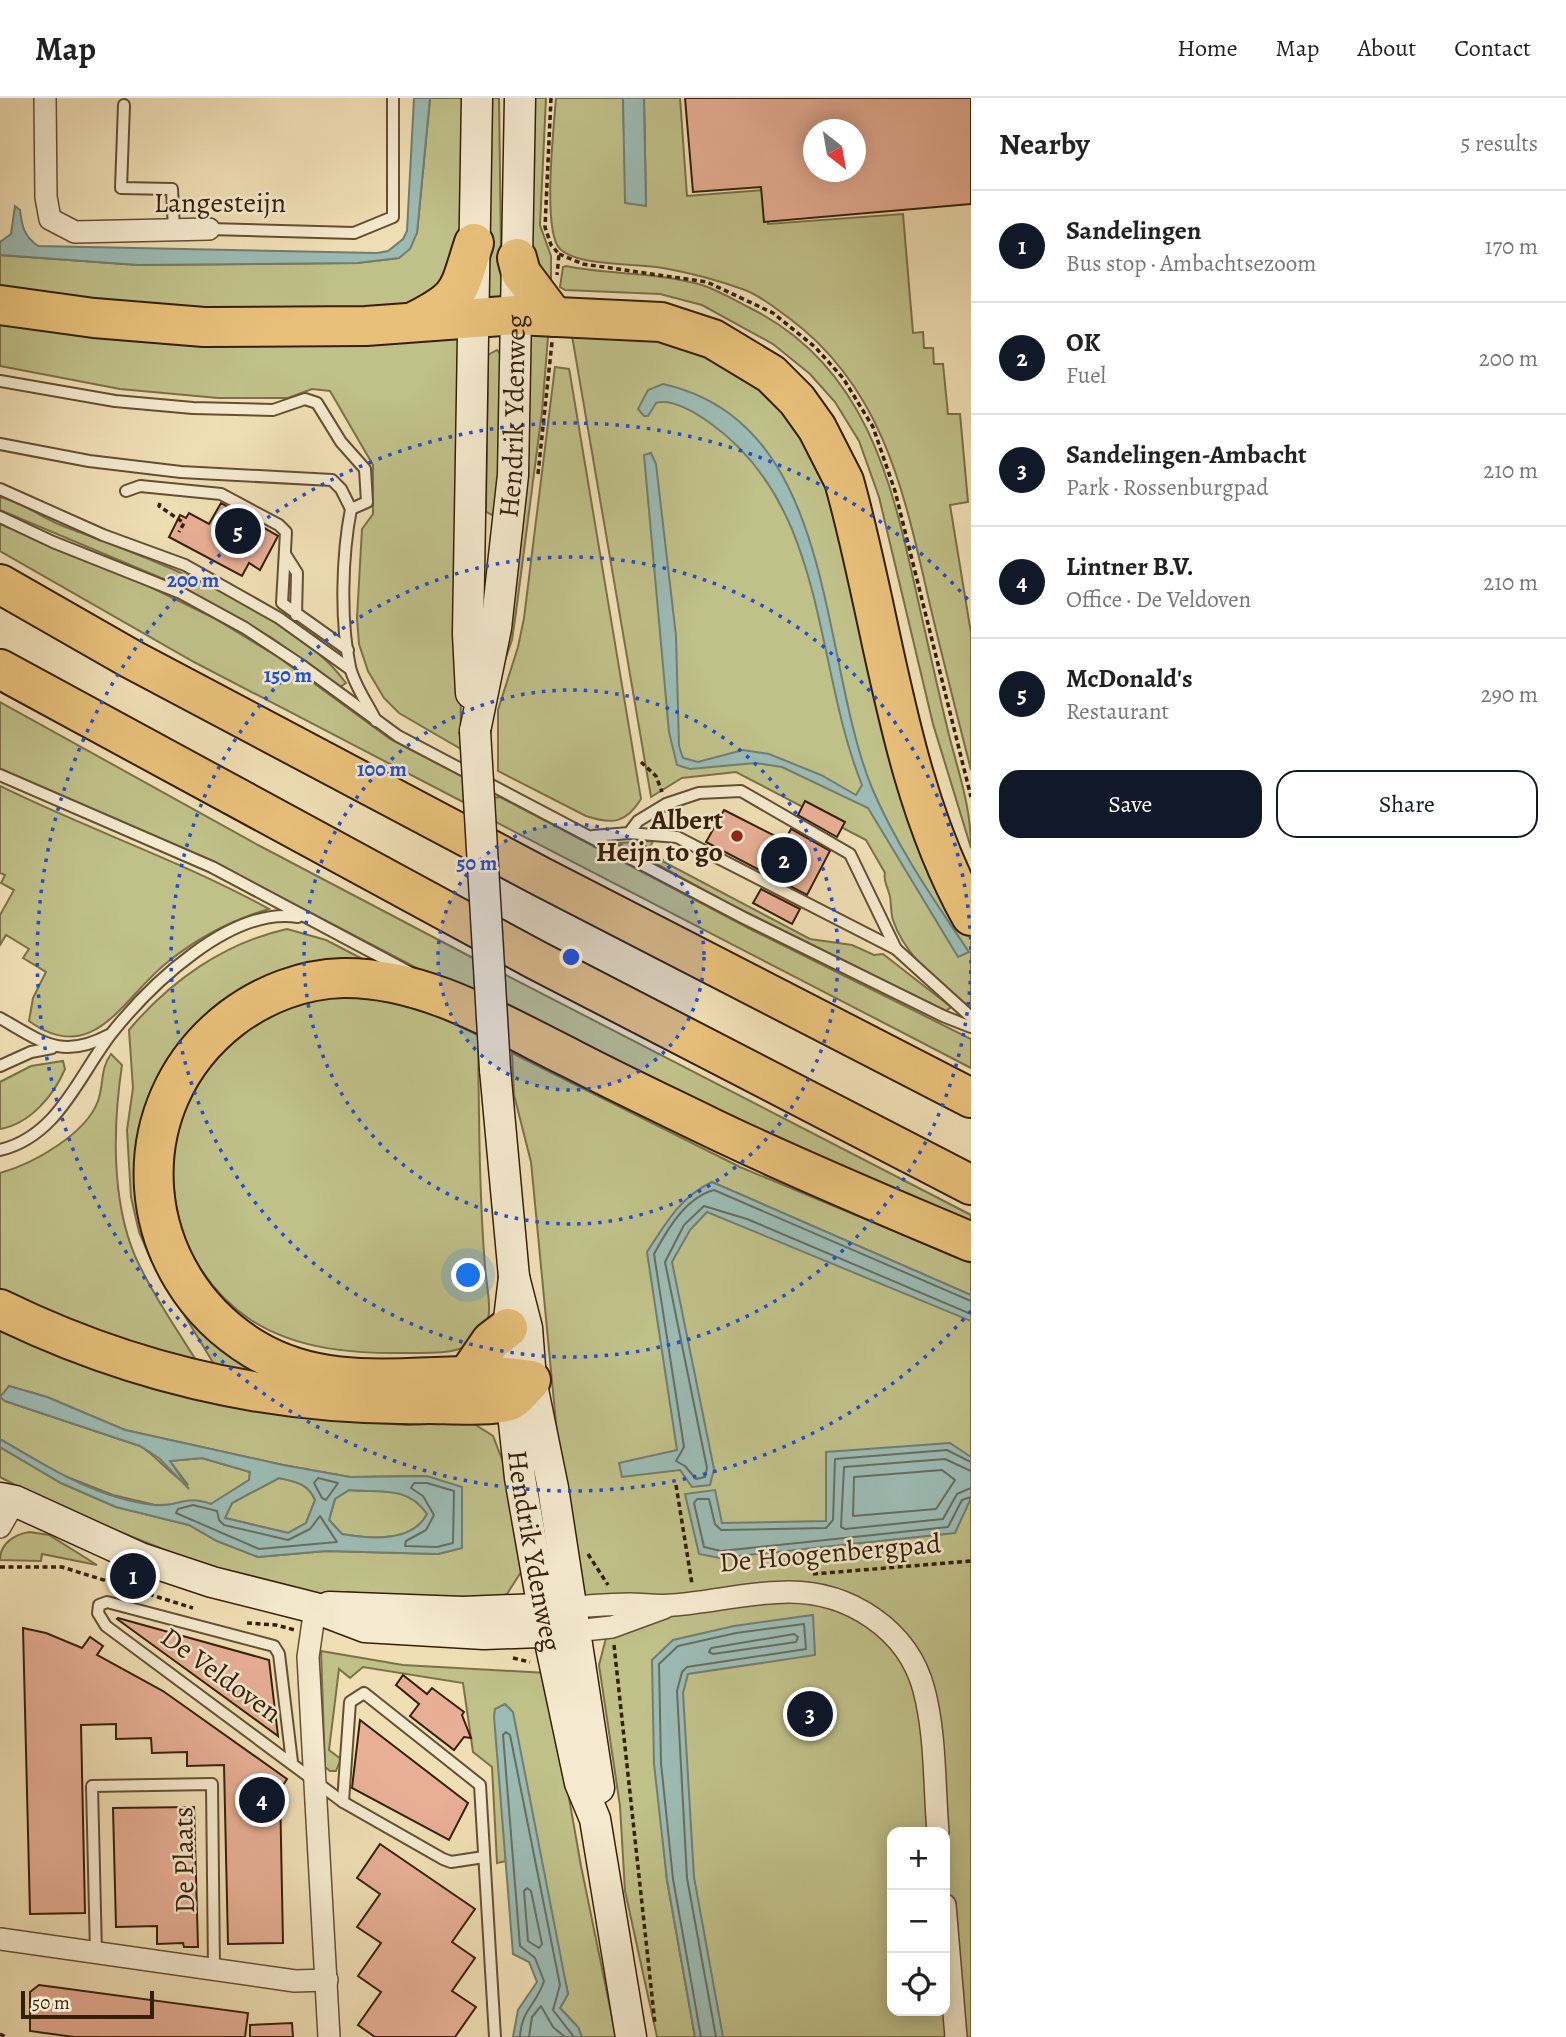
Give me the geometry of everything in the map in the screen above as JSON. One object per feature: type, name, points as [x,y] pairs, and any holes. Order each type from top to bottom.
[{"type":"highway","points":[[410,323],[453,300],[458,293],[474,243]]},
{"type":"highway","points":[[517,258],[522,273],[554,317]]},
{"type":"highway","points":[[0,305],[94,318],[204,327],[410,323],[516,315],[661,323],[713,339],[771,374],[797,400],[832,453],[850,502],[921,796],[941,855],[971,916]]},
{"type":"highway","points":[[0,584],[120,653],[504,857],[971,1098]]},
{"type":"highway","points":[[0,669],[536,960],[971,1185]]},
{"type":"highway","points":[[517,1386],[467,1376],[370,1380],[310,1372],[270,1357],[225,1330],[196,1300],[175,1263],[161,1227],[153,1193],[153,1164],[157,1132],[164,1109],[188,1061],[212,1033],[244,1009],[306,982],[341,978],[373,980],[463,1004],[738,1140],[971,1242]]},
{"type":"highway","points":[[0,1310],[82,1346],[152,1369],[221,1386],[283,1396],[377,1405],[517,1386]]},
{"type":"highway","points":[[467,1376],[491,1341],[508,1328]]},
{"type":"main road","name":"Hendrik Ydenweg","points":[[477,98],[468,634],[495,1069],[514,1277],[527,1328],[517,1386]]},
{"type":"main road","name":"Hendrik Ydenweg","points":[[475,731],[496,628],[516,431],[520,98]]},
{"type":"main road","name":"Hendrik Ydenweg","points":[[514,1277],[508,1328],[517,1386],[520,1478],[560,1619],[580,1783],[595,1819],[631,2037]]},
{"type":"main road","points":[[5,1494],[140,1558],[212,1582],[312,1621],[357,1606],[560,1619]]},
{"type":"street","name":"Langesteijn","points":[[46,98],[46,197],[50,219],[75,232],[209,229]]},
{"type":"street","points":[[0,1527],[5,1494]]},
{"type":"street","points":[[560,1619],[612,1627],[670,1606],[693,1593],[815,1593],[842,1601],[885,1625],[907,1651],[923,1688],[932,1732],[939,1827]]},
{"type":"street","name":"De Veldoven","points":[[312,1621],[314,1780],[331,2036]]},
{"type":"street","points":[[0,1939],[295,1981],[327,1980]]},
{"type":"street","points":[[949,1953],[956,2037]]},
{"type":"lane","name":"Langesteijn","points":[[209,229],[354,233],[393,217],[393,98]]},
{"type":"lane","points":[[124,104],[121,188],[172,189],[174,230]]},
{"type":"lane","points":[[0,382],[116,401],[192,408],[273,410],[305,399],[317,403],[341,442],[365,470],[367,502],[351,509]]},
{"type":"lane","points":[[0,444],[89,461],[181,472],[331,480],[341,489],[351,509],[344,625],[350,669],[377,723]]},
{"type":"lane","points":[[126,491],[139,485],[221,494],[279,525],[286,532],[282,603],[348,650]]},
{"type":"lane","points":[[0,489],[103,535],[185,565],[279,618],[350,669]]},
{"type":"lane","points":[[0,517],[53,542],[181,593],[245,628],[301,665],[377,723],[744,918],[943,1017],[971,1027]]},
{"type":"lane","points":[[0,775],[212,867],[308,919],[371,949],[463,1004]]},
{"type":"lane","points":[[629,833],[638,821],[666,804],[698,793],[741,791],[850,853],[895,949]]},
{"type":"lane","points":[[590,836],[629,833],[677,837],[895,949],[971,1017]]},
{"type":"lane","points":[[0,1150],[30,1139],[51,1122],[112,1033],[147,996],[209,941],[256,919],[283,914],[308,919]]},
{"type":"lane","points":[[0,1018],[52,1048]]},
{"type":"lane","points":[[0,1066],[31,1052],[91,1045],[112,1033]]},
{"type":"lane","name":"De Veldoven","points":[[292,1762],[279,1654],[274,1646],[107,1602],[99,1605],[98,1613],[106,1626],[343,1802],[443,1859],[451,1862],[484,1857]]},
{"type":"lane","points":[[343,1802],[350,1702],[364,1693],[480,1785],[495,2037]]},
{"type":"lane","name":"De Plaats","points":[[96,1953],[92,1786],[212,1784],[214,1970]]},
{"type":"path","points":[[170,516],[184,523],[179,532]]},
{"type":"path","points":[[641,762],[656,776],[666,804]]},
{"type":"path","points":[[676,1485],[693,1593]]},
{"type":"path","name":"De Hoogenbergpad","points":[[804,1574],[971,1561]]},
{"type":"path","points":[[0,1567],[62,1567],[193,1608]]},
{"type":"path","points":[[246,1623],[276,1625],[312,1621]]},
{"type":"path","points":[[614,1653],[656,2037]]},
{"type":"path","points":[[0,2034],[6,2037]]},
{"type":"green space","points":[[430,98],[462,98],[461,246],[443,289],[402,308],[199,310],[0,293],[0,255],[138,265],[357,263],[399,258],[417,233]]},
{"type":"green space","points":[[490,98],[499,98],[501,250],[510,297],[489,299]]},
{"type":"green space","points":[[535,98],[546,98],[540,225],[551,256],[551,282],[535,267],[526,209]]},
{"type":"green space","points":[[556,98],[623,98],[626,203],[646,205],[644,98],[680,98],[687,196],[765,190],[768,224],[903,214],[913,333],[923,332],[924,348],[933,348],[934,364],[943,364],[948,414],[960,414],[968,502],[950,505],[971,633],[971,770],[900,485],[869,412],[848,378],[822,346],[757,296],[735,286],[694,275],[652,266],[594,262],[569,255],[560,249],[555,238],[550,201]]},
{"type":"green space","points":[[563,267],[668,278],[702,285],[721,293],[793,335],[827,367],[854,405],[875,446],[891,490],[964,793],[971,848],[933,724],[879,497],[859,441],[835,402],[810,374],[773,344],[702,305],[660,294],[565,290],[560,287]]},
{"type":"green space","points":[[0,315],[468,326],[460,599],[461,749],[399,713],[384,698],[368,671],[359,644],[357,618],[362,529],[373,514],[373,465],[330,391],[312,389],[288,398],[218,398],[120,389],[0,366]]},
{"type":"green space","points":[[549,324],[542,412],[512,640],[495,689],[522,327]]},
{"type":"green space","points":[[570,324],[677,333],[804,414],[971,925],[971,1008],[936,980],[906,946],[893,920],[885,873],[866,840],[736,772],[682,778],[651,797]]},
{"type":"green space","points":[[497,350],[502,356],[502,440],[499,487],[492,515],[486,512],[488,355]]},
{"type":"green space","points":[[555,367],[569,369],[570,374],[641,799],[630,813],[611,821],[586,816],[498,771],[498,710],[518,647],[524,618]]},
{"type":"green space","points":[[0,497],[63,526],[175,570],[255,609],[322,656],[346,683],[340,687],[272,638],[180,586],[0,510]]},
{"type":"green space","points":[[0,524],[142,583],[214,618],[278,657],[390,739],[465,778],[465,803],[194,662],[0,551]]},
{"type":"green space","points":[[0,702],[258,845],[473,958],[476,999],[219,865],[0,770]]},
{"type":"green space","points":[[0,786],[203,876],[269,909],[216,930],[180,952],[107,1022],[90,1032],[72,1037],[52,1034],[29,1021],[33,998],[46,972],[23,958],[29,949],[6,935],[0,945],[0,915],[14,890],[1,883],[5,875],[0,873]]},
{"type":"green space","points":[[500,797],[754,931],[971,1039],[971,1068],[492,820],[491,798]]},
{"type":"green space","points":[[653,841],[647,853],[810,939],[852,945],[874,955],[883,954],[951,1007],[946,1011],[726,902],[618,843]]},
{"type":"green space","points":[[287,929],[326,940],[382,969],[359,968],[183,1058],[160,1245],[301,1377],[223,1379],[151,1260],[139,1232],[131,1197],[127,1130],[133,1088],[129,1030],[162,996],[200,966],[242,944]]},
{"type":"green space","points":[[500,972],[971,1215],[971,1226],[502,1014]]},
{"type":"green space","points":[[347,994],[407,1002],[478,1035],[482,1209],[489,1312],[480,1335],[454,1351],[347,1351],[307,1344],[269,1330],[251,1320],[220,1294],[197,1262],[181,1226],[174,1188],[174,1149],[184,1111],[201,1076],[227,1045],[253,1025],[298,1005]]},
{"type":"green space","points":[[512,1053],[740,1167],[971,1263],[971,1295],[712,1182],[717,1198],[971,1303],[971,2037],[712,2037],[654,1743],[667,1880],[695,2037],[657,2037],[625,1891],[620,1806],[599,1665],[607,1634],[626,1600],[597,1601],[579,1592],[561,1475],[531,1162],[514,1095]]},
{"type":"green space","points":[[111,1054],[122,1065],[116,1162],[127,1234],[151,1287],[206,1376],[0,1300],[0,1173],[42,1155],[82,1125],[98,1101],[105,1065]]},
{"type":"green space","points":[[63,1061],[65,1069],[60,1079],[40,1107],[21,1121],[0,1129],[0,1082],[31,1066]]},
{"type":"green space","points":[[0,1329],[150,1388],[204,1401],[321,1419],[407,1425],[471,1422],[493,1436],[503,1462],[522,1557],[521,1572],[507,1594],[483,1606],[348,1592],[323,1597],[222,1573],[51,1504],[0,1477],[0,1447],[61,1483],[116,1507],[189,1525],[217,1541],[258,1557],[326,1551],[438,1554],[461,1548],[427,1476],[350,1477],[283,1465],[125,1430],[47,1397],[9,1386],[5,1401],[140,1446],[188,1485],[170,1461],[202,1458],[250,1472],[249,1480],[211,1504],[155,1505],[113,1495],[62,1475],[0,1439]]},
{"type":"green space","points":[[279,1478],[301,1484],[312,1494],[315,1500],[306,1523],[288,1533],[225,1518],[232,1503]]},
{"type":"green space","points":[[349,1490],[402,1494],[419,1504],[427,1514],[412,1530],[401,1534],[365,1537],[342,1534],[329,1520],[335,1499]]},
{"type":"green space","points":[[30,1532],[49,1535],[97,1565],[42,1554],[41,1561],[0,1560],[9,1540]]},
{"type":"green space","points":[[321,1651],[403,1665],[547,1673],[581,1866],[616,2037],[582,2037],[578,2027],[560,2008],[568,1994],[566,1984],[495,1716],[506,1861],[497,1863],[492,1767],[473,1752],[463,1683],[363,1667],[350,1678],[339,1669],[329,1750],[341,1759],[336,1771],[330,1771],[325,1767]]},
{"type":"water","points":[[414,98],[430,98],[417,233],[410,249],[399,258],[357,263],[138,265],[0,255],[0,242],[11,234],[15,206],[20,210],[27,235],[38,246],[377,253],[388,251],[403,239],[407,231]]},
{"type":"water","points":[[623,98],[644,98],[646,206],[625,203]]},
{"type":"water","points":[[663,384],[720,407],[762,445],[792,494],[813,551],[855,734],[872,788],[904,852],[969,952],[958,957],[868,808],[782,767],[756,763],[690,769],[677,765],[669,732],[644,455],[651,453],[656,464],[676,636],[679,746],[683,758],[698,762],[743,750],[769,754],[821,775],[856,795],[862,785],[846,738],[812,590],[797,542],[777,498],[748,458],[698,415],[677,404],[663,402],[656,403],[648,416],[644,416],[638,409],[648,390]]},
{"type":"water","points":[[712,1182],[971,1295],[971,1321],[707,1212],[690,1230],[672,1262],[714,1469],[710,1485],[692,1487],[680,1470],[622,1477],[619,1463],[677,1450],[647,1252],[682,1203]]},
{"type":"water","points":[[9,1386],[47,1397],[125,1430],[283,1465],[350,1477],[427,1476],[462,1487],[462,1548],[438,1554],[326,1551],[258,1557],[217,1541],[189,1525],[116,1507],[61,1483],[0,1447],[0,1439],[55,1471],[93,1489],[133,1502],[154,1505],[194,1500],[211,1504],[249,1480],[250,1472],[202,1458],[170,1461],[189,1489],[159,1458],[140,1446],[5,1401],[0,1397]],"holes":[[[279,1478],[301,1484],[312,1494],[315,1500],[306,1523],[288,1533],[225,1518],[232,1503]],[[349,1490],[402,1494],[411,1498],[427,1514],[412,1530],[401,1534],[378,1537],[342,1534],[329,1520],[335,1499]]]},
{"type":"water","points":[[950,1443],[971,1457],[971,1498],[955,1533],[720,1558],[699,1554],[685,1494],[715,1490],[722,1523],[826,1521],[826,1452]]},
{"type":"water","points":[[813,1615],[815,1655],[688,1674],[683,1693],[694,1877],[723,2037],[695,2037],[667,1880],[654,1764],[652,1660],[673,1640],[734,1626]]},
{"type":"water","points":[[505,1704],[513,1712],[568,1994],[560,2008],[578,2027],[582,2037],[513,2037],[518,2010],[537,1982],[529,1962],[513,1954],[494,1716],[495,1709]]},
{"type":"building","points":[[685,98],[971,98],[971,204],[764,222],[761,187],[693,192]]},
{"type":"building","points":[[221,503],[278,536],[260,570],[249,563],[242,576],[169,537],[180,515],[186,518],[189,513],[209,524]]},
{"type":"building","points":[[805,801],[845,822],[837,837],[798,815]]},
{"type":"building","points":[[724,810],[785,841],[791,829],[830,851],[807,895],[706,842]]},
{"type":"building","points":[[761,889],[800,909],[792,924],[753,903]]},
{"type":"building","points":[[117,1619],[269,1660],[278,1736]]},
{"type":"building","points":[[23,1628],[46,1633],[82,1648],[90,1637],[103,1646],[97,1655],[163,1691],[287,1779],[280,1790],[283,1943],[228,1944],[224,1765],[187,1766],[187,1752],[152,1753],[151,1738],[116,1739],[116,1724],[81,1725],[85,1913],[30,1914]]},
{"type":"building","points":[[403,1675],[427,1694],[432,1688],[464,1712],[462,1715],[471,1738],[464,1737],[454,1750],[410,1716],[419,1704],[396,1685]]},
{"type":"building","points":[[360,1720],[468,1803],[449,1840],[352,1788]]},
{"type":"building","points":[[194,1807],[198,1947],[184,1947],[183,1943],[157,1944],[157,1926],[116,1927],[113,1808]]},
{"type":"building","points":[[380,1844],[475,1909],[452,1942],[475,1958],[452,1991],[476,2007],[455,2037],[375,2037],[358,2025],[381,1992],[358,1976],[381,1943],[357,1927],[380,1894],[357,1878]]},
{"type":"building","points":[[39,1985],[248,2013],[245,2037],[74,2037],[30,2031],[30,1992]]},
{"type":"building","points":[[292,2023],[293,2037],[250,2037],[250,2025]]},
{"type":"place","name":"McDonald's","points":[[238,531]]},
{"type":"place","name":"Albert Heijn to go","points":[[737,836]]},
{"type":"place","name":"OK","points":[[784,860]]},
{"type":"place","name":"Sandelingen","points":[[133,1576]]},
{"type":"place","name":"Sandelingen-Ambacht","points":[[810,1714]]},
{"type":"place","name":"Lintner B.V.","points":[[262,1800]]}]
